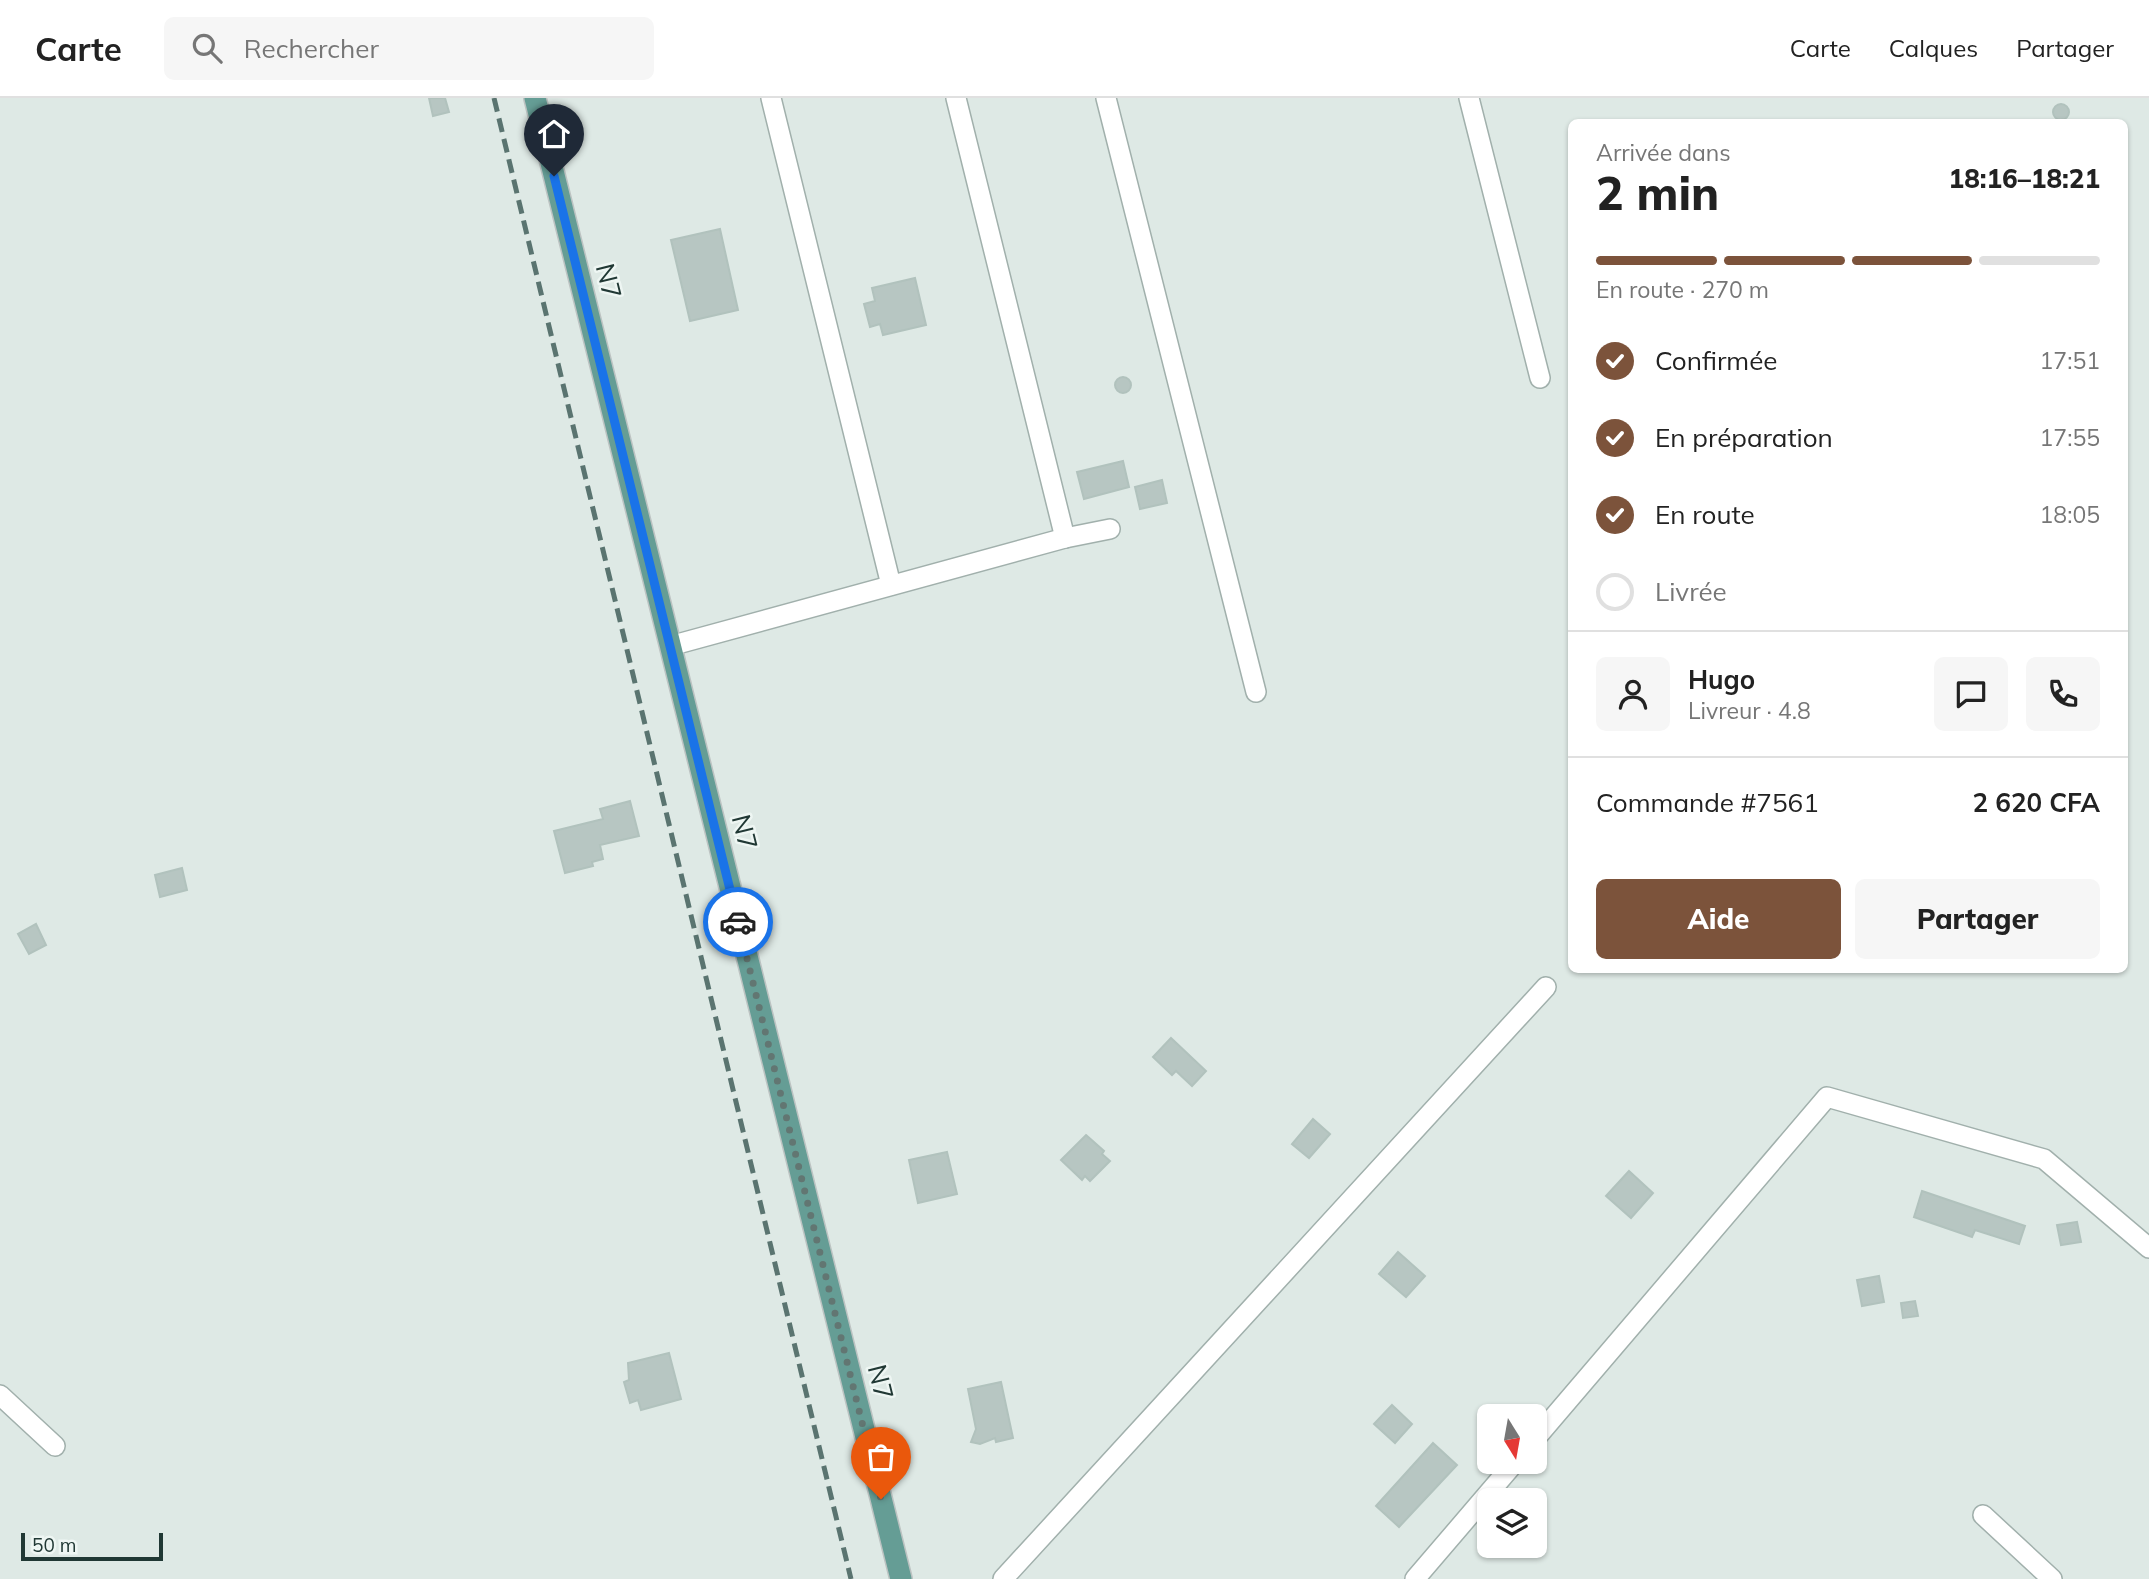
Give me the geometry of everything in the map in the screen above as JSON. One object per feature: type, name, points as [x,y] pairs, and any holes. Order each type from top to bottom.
[{"type":"main road","name":"N7","points":[[535,98],[901,1579]]},
{"type":"street","points":[[771,98],[891,585]]},
{"type":"street","points":[[956,98],[1065,538]]},
{"type":"street","points":[[1105,98],[1256,692]]},
{"type":"street","points":[[1469,98],[1540,378]]},
{"type":"street","points":[[670,646],[1065,538],[1110,529]]},
{"type":"street","points":[[1003,1579],[1546,987]]},
{"type":"street","points":[[1547,1425],[1827,1097],[2044,1158],[2149,1248]]},
{"type":"street","points":[[0,1395],[55,1446]]},
{"type":"street","points":[[1415,1579],[1505,1474]]},
{"type":"street","points":[[1983,1515],[2053,1579]]},
{"type":"building","points":[[429,98],[445,98],[449,112],[433,116]]},
{"type":"building","points":[[2061,104],[2068,109],[2068,115],[2064,119],[2058,119],[2053,112]]},
{"type":"building","points":[[720,229],[738,310],[690,321],[671,240]]},
{"type":"building","points":[[915,278],[926,325],[883,335],[880,324],[870,327],[864,304],[875,301],[872,288]]},
{"type":"building","points":[[1123,377],[1131,385],[1123,393],[1115,385]]},
{"type":"building","points":[[1123,461],[1129,487],[1084,499],[1077,472]]},
{"type":"building","points":[[1162,480],[1167,503],[1140,509],[1135,487]]},
{"type":"building","points":[[630,801],[639,836],[600,845],[603,859],[592,862],[593,866],[565,873],[554,831],[603,819],[600,809]]},
{"type":"building","points":[[182,868],[187,890],[160,897],[155,875]]},
{"type":"building","points":[[36,924],[46,945],[29,954],[18,934]]},
{"type":"building","points":[[1171,1038],[1206,1071],[1192,1086],[1176,1071],[1172,1075],[1153,1057]]},
{"type":"building","points":[[1313,1119],[1330,1134],[1309,1158],[1292,1144]]},
{"type":"building","points":[[1086,1135],[1104,1151],[1102,1154],[1110,1161],[1090,1181],[1085,1176],[1082,1180],[1061,1160]]},
{"type":"building","points":[[947,1152],[957,1194],[918,1203],[909,1160]]},
{"type":"building","points":[[1629,1171],[1653,1193],[1631,1218],[1606,1196]]},
{"type":"building","points":[[1922,1191],[2025,1226],[2019,1244],[1975,1230],[1972,1237],[1914,1217]]},
{"type":"building","points":[[2077,1222],[2081,1242],[2061,1245],[2057,1225]]},
{"type":"building","points":[[1398,1252],[1425,1276],[1406,1297],[1379,1274]]},
{"type":"building","points":[[1879,1276],[1884,1302],[1862,1306],[1857,1280]]},
{"type":"building","points":[[1915,1301],[1918,1316],[1903,1318],[1901,1303]]},
{"type":"building","points":[[669,1353],[681,1399],[641,1410],[638,1400],[630,1403],[624,1382],[629,1380],[628,1363]]},
{"type":"building","points":[[1001,1382],[1013,1438],[996,1442],[995,1438],[980,1444],[971,1442],[976,1429],[968,1389]]},
{"type":"building","points":[[1392,1405],[1412,1424],[1395,1443],[1374,1424]]},
{"type":"building","points":[[1433,1443],[1457,1465],[1399,1527],[1376,1506]]},
{"type":"railway","points":[[494,98],[851,1579]]},
{"type":"way so far","points":[[738,922],[881,1499]]},
{"type":"route","points":[[554,176],[738,922]]}]
